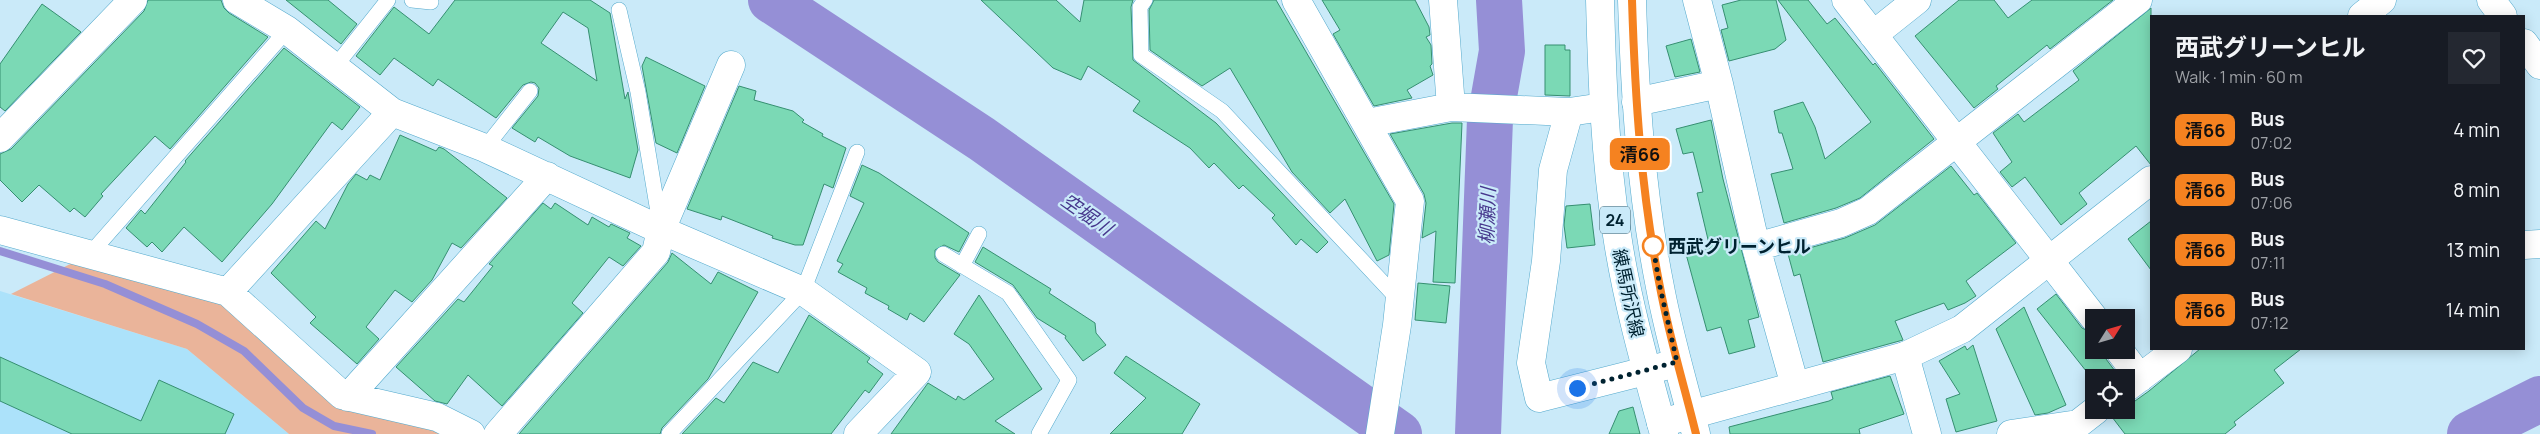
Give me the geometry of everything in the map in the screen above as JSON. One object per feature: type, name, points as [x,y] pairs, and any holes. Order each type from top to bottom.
[{"type":"street","points":[[0,138],[132,0]]},
{"type":"street","points":[[237,0],[287,30],[392,112],[485,148],[662,230],[803,291],[917,372],[858,434]]},
{"type":"street","points":[[1296,0],[1410,201],[1400,300],[1380,434]]},
{"type":"street","points":[[1443,0],[1460,108]]},
{"type":"street","name":"練馬所沢線","points":[[1600,0],[1603,107],[1617,236],[1646,371],[1663,428]]},
{"type":"street","name":"練馬所沢線","points":[[1632,0],[1636,102],[1649,226],[1660,287],[1677,362],[1694,424]]},
{"type":"street","points":[[1697,0],[1719,84],[1756,247],[1796,386]]},
{"type":"street","points":[[1846,0],[2087,309]]},
{"type":"street","points":[[1873,35],[1917,0]]},
{"type":"street","points":[[1756,247],[1841,223],[1868,211],[2138,0]]},
{"type":"street","points":[[2363,15],[2382,0]]},
{"type":"street","points":[[2491,0],[2502,15]]},
{"type":"street","points":[[2525,44],[2540,66],[2525,80]]},
{"type":"street","points":[[498,434],[656,252],[662,230],[731,65]]},
{"type":"street","points":[[1636,102],[1719,84]]},
{"type":"street","points":[[1367,123],[1460,108],[1556,112],[1603,107]]},
{"type":"street","points":[[228,292],[392,112]]},
{"type":"street","points":[[1556,112],[1546,260],[1531,363],[1539,398],[1677,362]]},
{"type":"street","points":[[348,397],[547,176]]},
{"type":"street","points":[[1663,428],[1694,424],[1796,386],[1905,356],[1962,329],[2150,181]]},
{"type":"street","points":[[0,230],[228,292],[342,395],[437,417],[471,434]]},
{"type":"street","points":[[2525,245],[2540,244]]},
{"type":"street","points":[[2135,381],[2177,350]]},
{"type":"street","points":[[1905,356],[1927,434]]},
{"type":"street","points":[[2011,434],[2078,424],[2085,419]]},
{"type":"lane","points":[[334,68],[388,0]]},
{"type":"lane","points":[[412,0],[431,2]]},
{"type":"lane","points":[[1145,0],[1140,7],[1141,55],[1222,111],[1400,300]]},
{"type":"lane","points":[[619,10],[638,92],[662,230]]},
{"type":"lane","points":[[90,254],[287,30]]},
{"type":"lane","points":[[485,148],[530,91]]},
{"type":"lane","points":[[668,434],[803,291],[857,152]]},
{"type":"lane","points":[[962,266],[979,234]]},
{"type":"lane","points":[[943,254],[1008,293],[1070,380],[1039,434]]},
{"type":"shaded area","points":[[90,254],[228,292],[348,397],[471,434],[289,434],[187,349],[11,294]]},
{"type":"shaded area","points":[[0,291],[187,349],[289,434],[0,434]]},
{"type":"building","points":[[148,0],[221,0],[224,8],[229,13],[268,37],[170,149],[155,136],[101,194],[103,196],[85,217],[74,208],[70,212],[39,185],[22,202],[0,180],[0,154],[11,149],[144,11]]},
{"type":"building","points":[[286,0],[328,0],[357,24],[341,44]]},
{"type":"building","points":[[455,0],[590,0],[610,13],[625,99],[628,92],[638,150],[630,178],[570,156],[538,137],[535,142],[512,128],[538,96],[539,88],[535,83],[531,82],[523,85],[496,118],[438,79],[433,86],[394,58],[380,75],[356,56],[394,7],[429,34]],"holes":[[[563,12],[588,28],[597,81],[541,43]]]},
{"type":"building","points":[[981,0],[1056,0],[1080,22],[1084,0],[1133,0],[1131,7],[1133,60],[1216,123],[1328,242],[1317,253],[1301,239],[1296,245],[1272,218],[1275,215],[1243,185],[1239,189],[1214,163],[1209,168],[1190,148],[1133,111],[1140,101],[1088,66],[1081,80],[1053,68]]},
{"type":"building","points":[[1154,0],[1276,0],[1394,204],[1389,255],[1377,261],[1345,199],[1330,213],[1292,172],[1230,68],[1202,86],[1150,50],[1149,10]]},
{"type":"building","points":[[1322,0],[1415,0],[1429,27],[1430,35],[1426,37],[1431,45],[1432,64],[1430,66],[1433,75],[1407,90],[1412,98],[1374,106],[1333,34],[1340,30]]},
{"type":"building","points":[[1741,0],[1776,0],[1786,40],[1775,49],[1729,61],[1721,30],[1728,28],[1722,5]]},
{"type":"building","points":[[1778,0],[1808,0],[1827,24],[1835,18],[1873,65],[1875,63],[1934,139],[1860,198],[1836,208],[1784,223],[1771,174],[1793,169],[1782,133],[1779,133],[1774,111],[1803,102],[1815,127],[1825,159],[1871,122]]},
{"type":"building","points":[[1959,0],[1994,0],[2008,18],[2032,0],[2113,0],[2050,49],[2047,45],[1996,86],[1998,89],[1974,108],[1915,36]]},
{"type":"building","points":[[42,4],[81,32],[5,111],[0,107],[0,64]]},
{"type":"building","points":[[2151,8],[2150,164],[2136,146],[2079,193],[2087,204],[2061,225],[2025,177],[2012,187],[2000,172],[2012,162],[1993,133],[2018,114],[2024,122],[2079,80],[2073,71]]},
{"type":"building","points":[[1691,39],[1700,72],[1675,77],[1666,46]]},
{"type":"building","points":[[1545,45],[1565,45],[1565,50],[1570,50],[1570,96],[1545,95]]},
{"type":"building","points":[[284,48],[360,107],[342,130],[332,122],[272,204],[222,262],[184,227],[162,252],[152,242],[147,247],[126,228],[141,210],[145,214],[185,161]]},
{"type":"building","points":[[646,57],[705,86],[677,153],[656,143],[642,66]]},
{"type":"building","points":[[739,86],[756,91],[754,100],[793,111],[804,120],[802,122],[823,134],[822,136],[846,148],[833,188],[824,184],[803,245],[795,245],[772,238],[773,236],[722,216],[721,220],[687,209]]},
{"type":"building","points":[[1711,120],[1723,179],[1759,317],[1748,320],[1755,347],[1729,354],[1721,327],[1707,331],[1686,254],[1710,248],[1697,193],[1703,192],[1693,152],[1683,154],[1676,129]]},
{"type":"building","points":[[1452,123],[1462,123],[1455,283],[1433,282],[1436,231],[1422,238],[1426,203],[1424,194],[1390,134]]},
{"type":"building","points":[[400,135],[436,151],[439,147],[444,149],[507,198],[461,248],[452,243],[432,280],[412,302],[395,290],[366,327],[379,339],[357,364],[310,323],[316,317],[271,273],[316,221],[325,229],[348,184],[356,174],[367,180],[370,175],[380,180]]},
{"type":"building","points":[[862,165],[879,173],[969,233],[959,252],[944,245],[935,250],[935,258],[938,262],[960,275],[924,322],[910,313],[907,320],[888,309],[889,306],[865,293],[867,288],[838,272],[843,264],[837,261],[864,203],[850,196]]},
{"type":"building","points":[[1951,166],[1974,195],[1977,193],[2016,243],[1966,281],[1976,296],[1965,303],[1948,310],[1944,303],[1895,321],[1903,340],[1823,362],[1800,274],[1794,276],[1788,254],[1845,238],[1875,225]]},
{"type":"building","points":[[543,203],[551,209],[555,203],[588,225],[592,217],[609,227],[611,224],[630,233],[627,238],[641,246],[623,266],[609,257],[572,303],[583,313],[502,406],[468,375],[447,404],[435,401],[396,367],[458,299],[464,302],[493,266],[489,264]]},
{"type":"building","points":[[1590,204],[1595,245],[1567,248],[1564,225],[1566,206]]},
{"type":"building","points":[[2150,222],[2150,269],[2128,239]]},
{"type":"building","points":[[983,247],[1051,289],[1049,293],[1095,323],[1096,333],[1106,345],[1083,361],[1065,338],[1066,336],[1037,318],[1013,285],[975,262]]},
{"type":"building","points":[[672,253],[711,284],[718,272],[758,292],[708,379],[662,428],[660,434],[519,434],[668,262]]},
{"type":"building","points":[[1418,283],[1450,286],[1446,323],[1415,320]]},
{"type":"building","points":[[2056,294],[2085,330],[2085,359],[2106,359],[2114,369],[2085,370],[2037,309]]},
{"type":"building","points":[[979,295],[1042,389],[995,421],[1015,434],[891,434],[928,383],[956,400],[958,396],[964,400],[994,379],[969,344],[954,334]]},
{"type":"building","points":[[2024,307],[2066,405],[2048,413],[2035,415],[1996,329]]},
{"type":"building","points":[[809,315],[870,358],[867,362],[883,374],[869,393],[865,390],[831,434],[682,434],[716,398],[724,403],[753,362],[778,373]]},
{"type":"building","points":[[1973,345],[1997,421],[1956,432],[1946,399],[1960,394],[1939,361],[1965,346],[1967,350]]},
{"type":"building","points":[[2199,350],[2300,350],[2274,370],[2284,383],[2234,422],[2236,425],[2225,434],[2125,434],[2114,419],[2135,419],[2135,401]]},
{"type":"building","points":[[1126,356],[1200,404],[1182,434],[1110,434],[1146,398],[1114,373]]},
{"type":"building","points":[[0,357],[141,421],[159,380],[234,414],[225,434],[72,434],[0,401]]},
{"type":"building","points":[[1890,376],[1904,414],[1859,429],[1860,434],[1730,434],[1729,427],[1829,401],[1833,399],[1831,392]]},
{"type":"building","points":[[1633,407],[1640,434],[1609,434],[1619,411]]},
{"type":"waterway","name":"空堀川","points":[[771,0],[982,139],[1399,434]]},
{"type":"waterway","name":"柳瀬川","points":[[1478,434],[1490,119],[1502,51],[1499,0]]},
{"type":"waterway","points":[[0,251],[105,284],[197,324],[244,351],[303,408],[334,426],[372,434]]},
{"type":"waterway","name":"柳瀬川","points":[[2470,434],[2540,399]]},
{"type":"bus line","name":"清66","points":[[1632,0],[1636,102],[1641,168],[1649,226],[1670,334],[1696,434]]},
{"type":"place","name":"西武グリーンヒル","points":[[1653,246]]},
{"type":"route","points":[[1577,388],[1677,362],[1652,241],[1653,246]]}]
